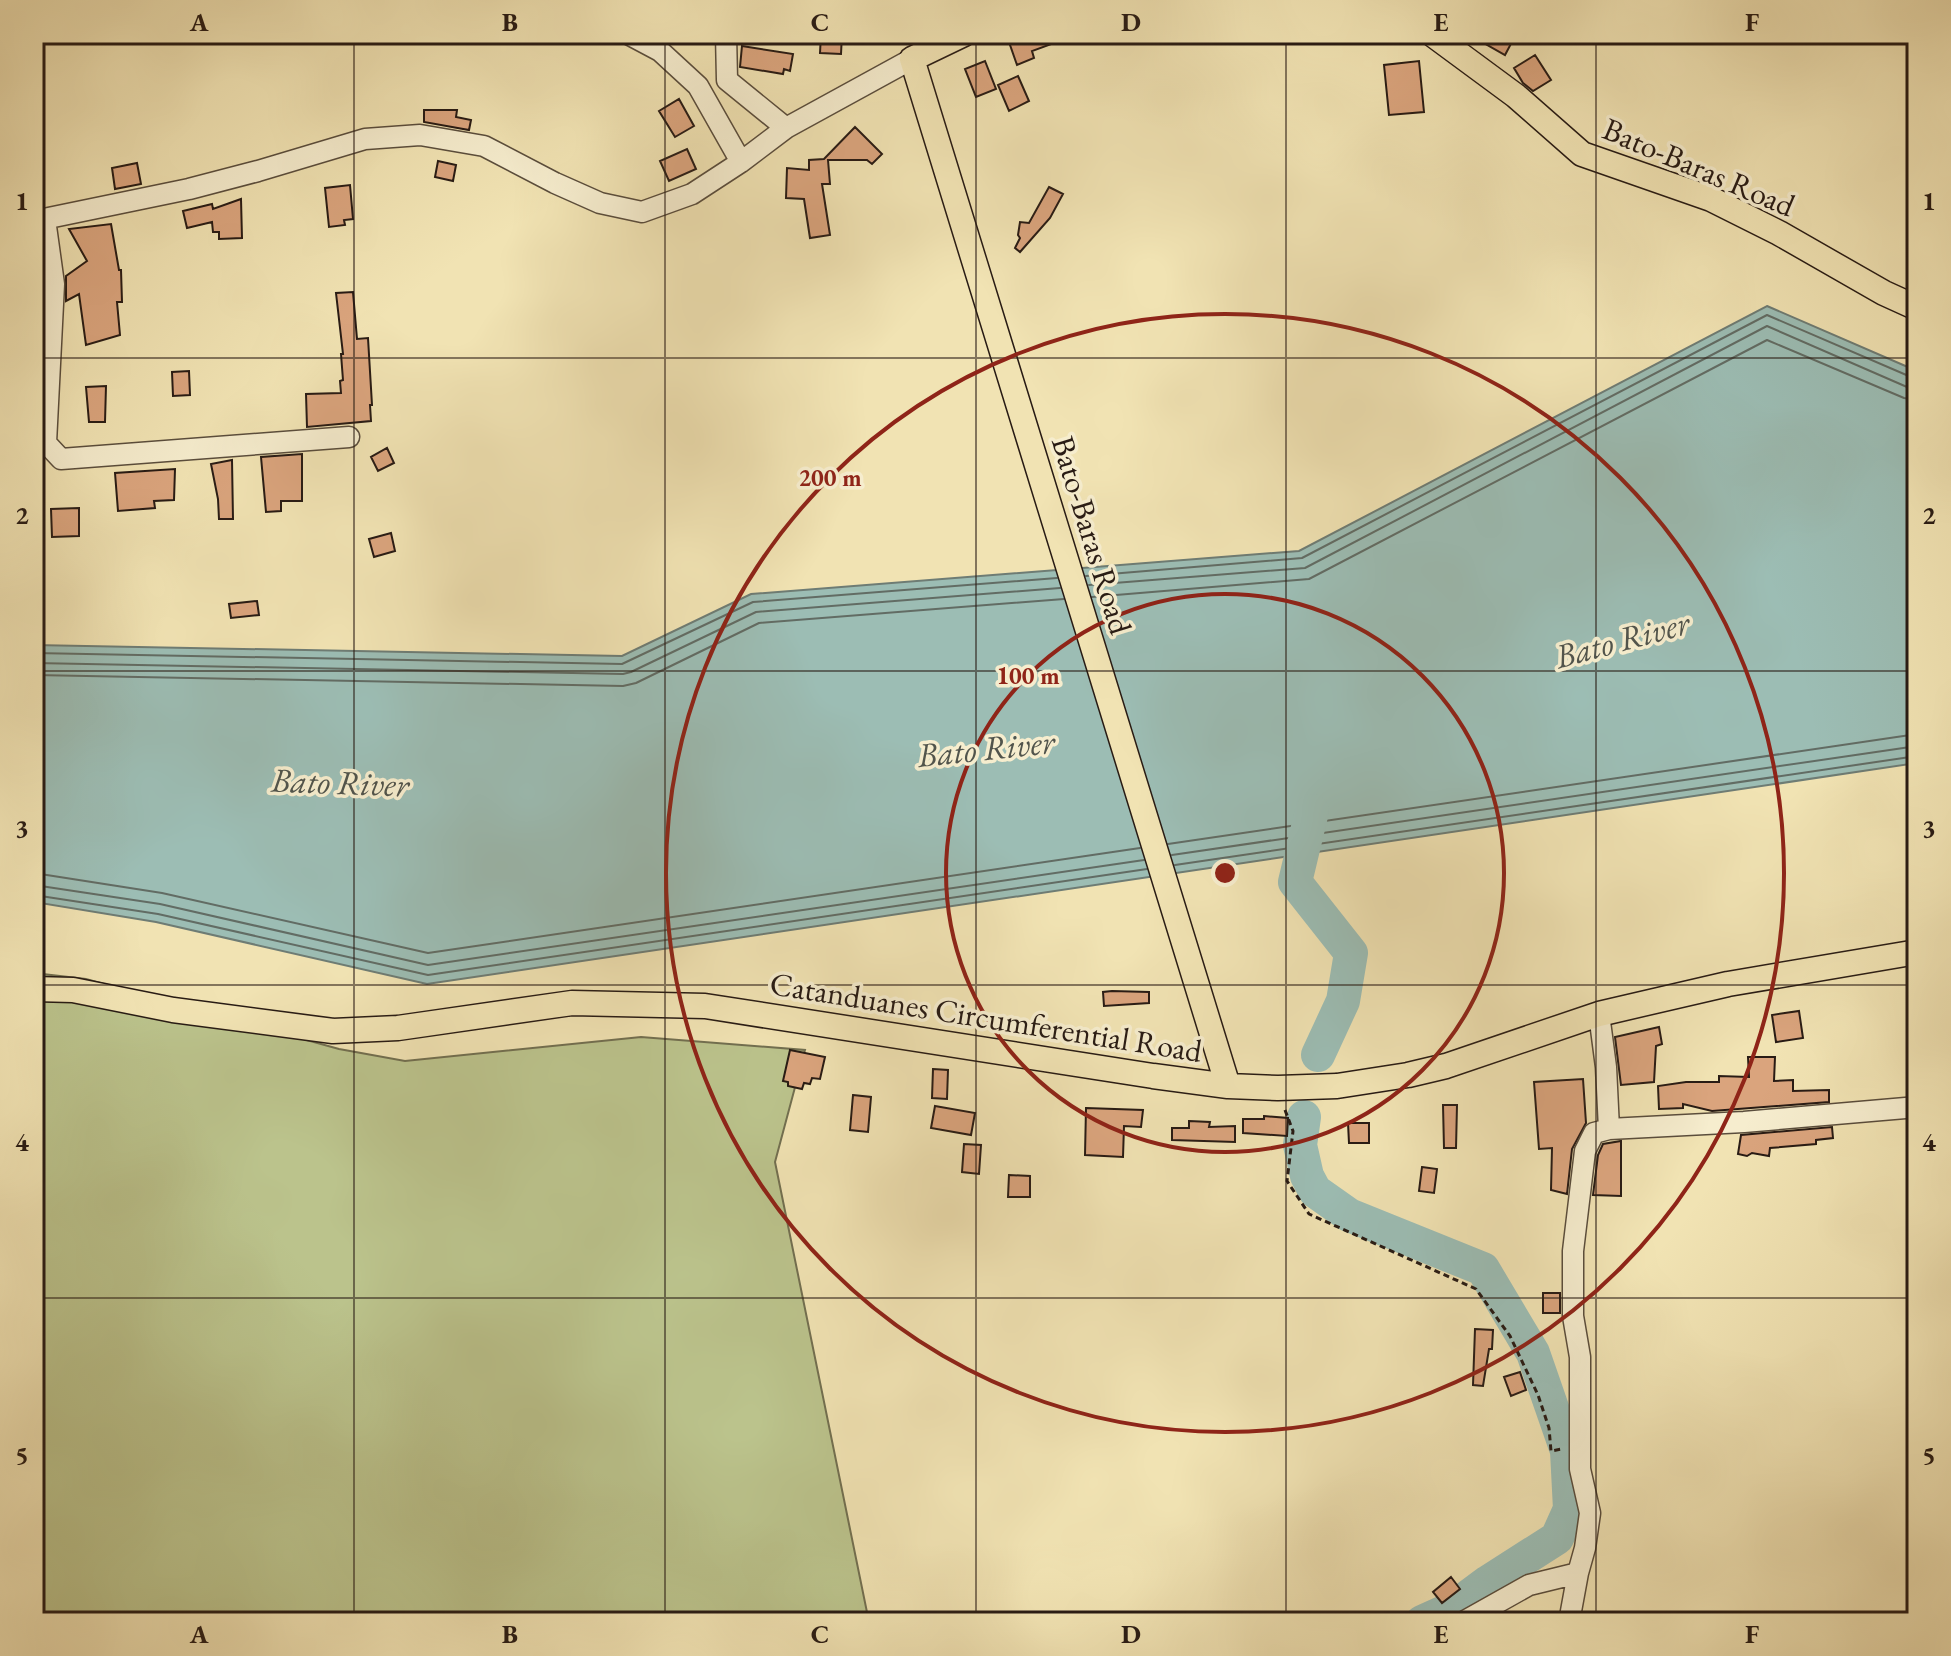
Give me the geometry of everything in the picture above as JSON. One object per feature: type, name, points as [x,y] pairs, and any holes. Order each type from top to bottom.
[{"type":"main road","points":[[912,59],[964,34]]},
{"type":"main road","name":"Bato-Baras Road","points":[[1432,34],[1516,96],[1582,154],[1711,199],[1917,308]]},
{"type":"main road","name":"Bato-Baras Road","points":[[912,59],[1228,1086]]},
{"type":"main road","name":"Catanduanes Circumferential Road","points":[[34,989],[73,990],[173,1010],[333,1031],[398,1028],[572,1003],[705,1006],[1153,1076],[1228,1086],[1278,1088],[1337,1086],[1408,1075],[1446,1066],[1599,1014],[1728,984],[1917,952]]},
{"type":"street","points":[[628,34],[660,51],[698,86],[741,162]]},
{"type":"street","points":[[726,34],[727,80],[786,128]]},
{"type":"street","points":[[349,437],[61,459],[46,443],[54,284],[39,220],[189,189],[365,139],[420,135],[484,146],[600,203],[642,212],[692,194],[786,128],[912,59]]},
{"type":"street","points":[[1599,1014],[1609,1129]]},
{"type":"street","points":[[1569,1622],[1590,1513],[1580,1469],[1580,1357],[1573,1316],[1573,1251],[1585,1151],[1594,1133],[1609,1129],[1744,1122],[1917,1107]]},
{"type":"street","points":[[1463,1622],[1529,1585],[1578,1573]]},
{"type":"path","points":[[1278,1088],[1293,1131],[1287,1181],[1309,1214],[1476,1289],[1510,1336],[1538,1395],[1549,1428],[1551,1451]]},
{"type":"green space","points":[[34,973],[86,979],[339,1049],[405,1061],[641,1037],[805,1050],[775,1162],[869,1622],[34,1622]]},
{"type":"water","name":"Bato River","points":[[1767,306],[1917,371],[1917,763],[427,984],[156,922],[34,902],[34,645],[622,656],[751,594],[1299,551]]},
{"type":"building","points":[[821,34],[842,34],[841,54],[820,53]]},
{"type":"building","points":[[1031,34],[1073,36],[1032,51],[1034,58],[1017,65],[1009,42]]},
{"type":"building","points":[[1468,34],[1506,34],[1514,38],[1505,55]]},
{"type":"building","points":[[742,46],[793,54],[790,71],[784,69],[783,74],[740,67]]},
{"type":"building","points":[[1535,55],[1551,80],[1533,91],[1523,83],[1514,68]]},
{"type":"building","points":[[985,61],[996,89],[976,97],[965,69]]},
{"type":"building","points":[[1419,61],[1424,112],[1389,115],[1384,65]]},
{"type":"building","points":[[1018,76],[1029,101],[1009,111],[998,85]]},
{"type":"building","points":[[679,99],[694,126],[675,137],[659,111]]},
{"type":"building","points":[[424,110],[457,110],[456,117],[471,120],[469,130],[424,122]]},
{"type":"building","points":[[855,127],[882,154],[872,164],[867,160],[828,160],[830,184],[822,184],[830,235],[810,238],[804,199],[786,198],[787,168],[809,170],[809,160],[824,159]]},
{"type":"building","points":[[687,149],[696,169],[669,181],[660,161]]},
{"type":"building","points":[[438,161],[456,165],[453,181],[435,177]]},
{"type":"building","points":[[137,163],[141,184],[115,189],[112,168]]},
{"type":"building","points":[[350,185],[353,219],[344,220],[345,225],[329,227],[325,188]]},
{"type":"building","points":[[1049,187],[1063,194],[1050,218],[1020,252],[1015,248],[1020,238],[1020,222],[1029,223]]},
{"type":"building","points":[[241,199],[242,238],[219,239],[219,232],[213,232],[212,222],[187,228],[183,211],[212,204],[213,209]]},
{"type":"building","points":[[111,224],[121,270],[122,302],[117,302],[120,335],[86,345],[79,294],[66,301],[66,276],[87,261],[69,229]]},
{"type":"building","points":[[353,292],[357,339],[368,338],[371,421],[307,427],[306,394],[341,393],[343,354],[336,293]]},
{"type":"building","points":[[189,371],[190,395],[173,396],[172,372]]},
{"type":"building","points":[[106,386],[105,422],[89,422],[86,387]]},
{"type":"building","points":[[387,448],[394,463],[378,471],[371,457]]},
{"type":"building","points":[[302,454],[302,501],[281,501],[281,511],[266,512],[261,457]]},
{"type":"building","points":[[232,460],[233,519],[219,519],[211,464]]},
{"type":"building","points":[[175,469],[174,500],[154,501],[155,508],[118,511],[115,473]]},
{"type":"building","points":[[79,508],[79,536],[52,537],[51,509]]},
{"type":"building","points":[[391,533],[395,551],[374,557],[369,539]]},
{"type":"building","points":[[257,601],[259,615],[231,618],[229,604]]},
{"type":"building","points":[[1103,992],[1149,992],[1149,1003],[1104,1006]]},
{"type":"building","points":[[1799,1011],[1803,1038],[1776,1042],[1772,1015]]},
{"type":"building","points":[[1659,1027],[1662,1044],[1656,1046],[1654,1082],[1621,1085],[1615,1037]]},
{"type":"building","points":[[790,1050],[825,1057],[820,1079],[812,1078],[810,1084],[804,1083],[802,1089],[788,1086],[788,1082],[783,1081]]},
{"type":"building","points":[[1748,1057],[1775,1057],[1774,1081],[1793,1080],[1793,1091],[1829,1090],[1829,1102],[1712,1111],[1683,1104],[1683,1108],[1659,1109],[1658,1086],[1719,1082],[1719,1076],[1749,1077]]},
{"type":"building","points":[[933,1069],[948,1070],[947,1099],[932,1098]]},
{"type":"building","points":[[1583,1079],[1586,1123],[1572,1149],[1567,1194],[1551,1190],[1552,1148],[1539,1149],[1534,1082]]},
{"type":"building","points":[[853,1095],[871,1097],[868,1132],[850,1130]]},
{"type":"building","points":[[1443,1105],[1457,1105],[1456,1148],[1444,1148]]},
{"type":"building","points":[[935,1106],[975,1113],[971,1135],[931,1128]]},
{"type":"building","points":[[1086,1108],[1143,1110],[1141,1127],[1124,1126],[1123,1157],[1085,1155]]},
{"type":"building","points":[[1264,1116],[1288,1118],[1287,1136],[1243,1133],[1243,1119],[1264,1119]]},
{"type":"building","points":[[1189,1121],[1210,1122],[1209,1127],[1235,1126],[1235,1142],[1172,1140],[1172,1128],[1189,1128]]},
{"type":"building","points":[[1348,1123],[1369,1123],[1369,1143],[1349,1143]]},
{"type":"building","points":[[1832,1127],[1833,1138],[1816,1140],[1816,1144],[1770,1148],[1769,1156],[1738,1154],[1741,1135]]},
{"type":"building","points":[[1621,1141],[1621,1196],[1593,1195],[1598,1155],[1603,1144]]},
{"type":"building","points":[[964,1144],[981,1145],[979,1174],[962,1172]]},
{"type":"building","points":[[1422,1167],[1437,1169],[1434,1193],[1419,1191]]},
{"type":"building","points":[[1009,1175],[1030,1176],[1030,1197],[1008,1197]]},
{"type":"building","points":[[1543,1293],[1560,1293],[1560,1313],[1543,1313]]},
{"type":"building","points":[[1475,1329],[1493,1330],[1483,1386],[1473,1385]]},
{"type":"building","points":[[1520,1372],[1526,1390],[1511,1396],[1504,1377]]},
{"type":"building","points":[[1451,1577],[1460,1589],[1442,1603],[1433,1592]]},
{"type":"waterway","points":[[1312,811],[1295,882],[1351,953],[1343,1001],[1318,1055]]},
{"type":"waterway","points":[[1304,1117],[1300,1145],[1307,1176],[1315,1191],[1349,1215],[1483,1269],[1533,1353],[1567,1451],[1570,1509],[1557,1538],[1453,1608],[1422,1622]]}]
